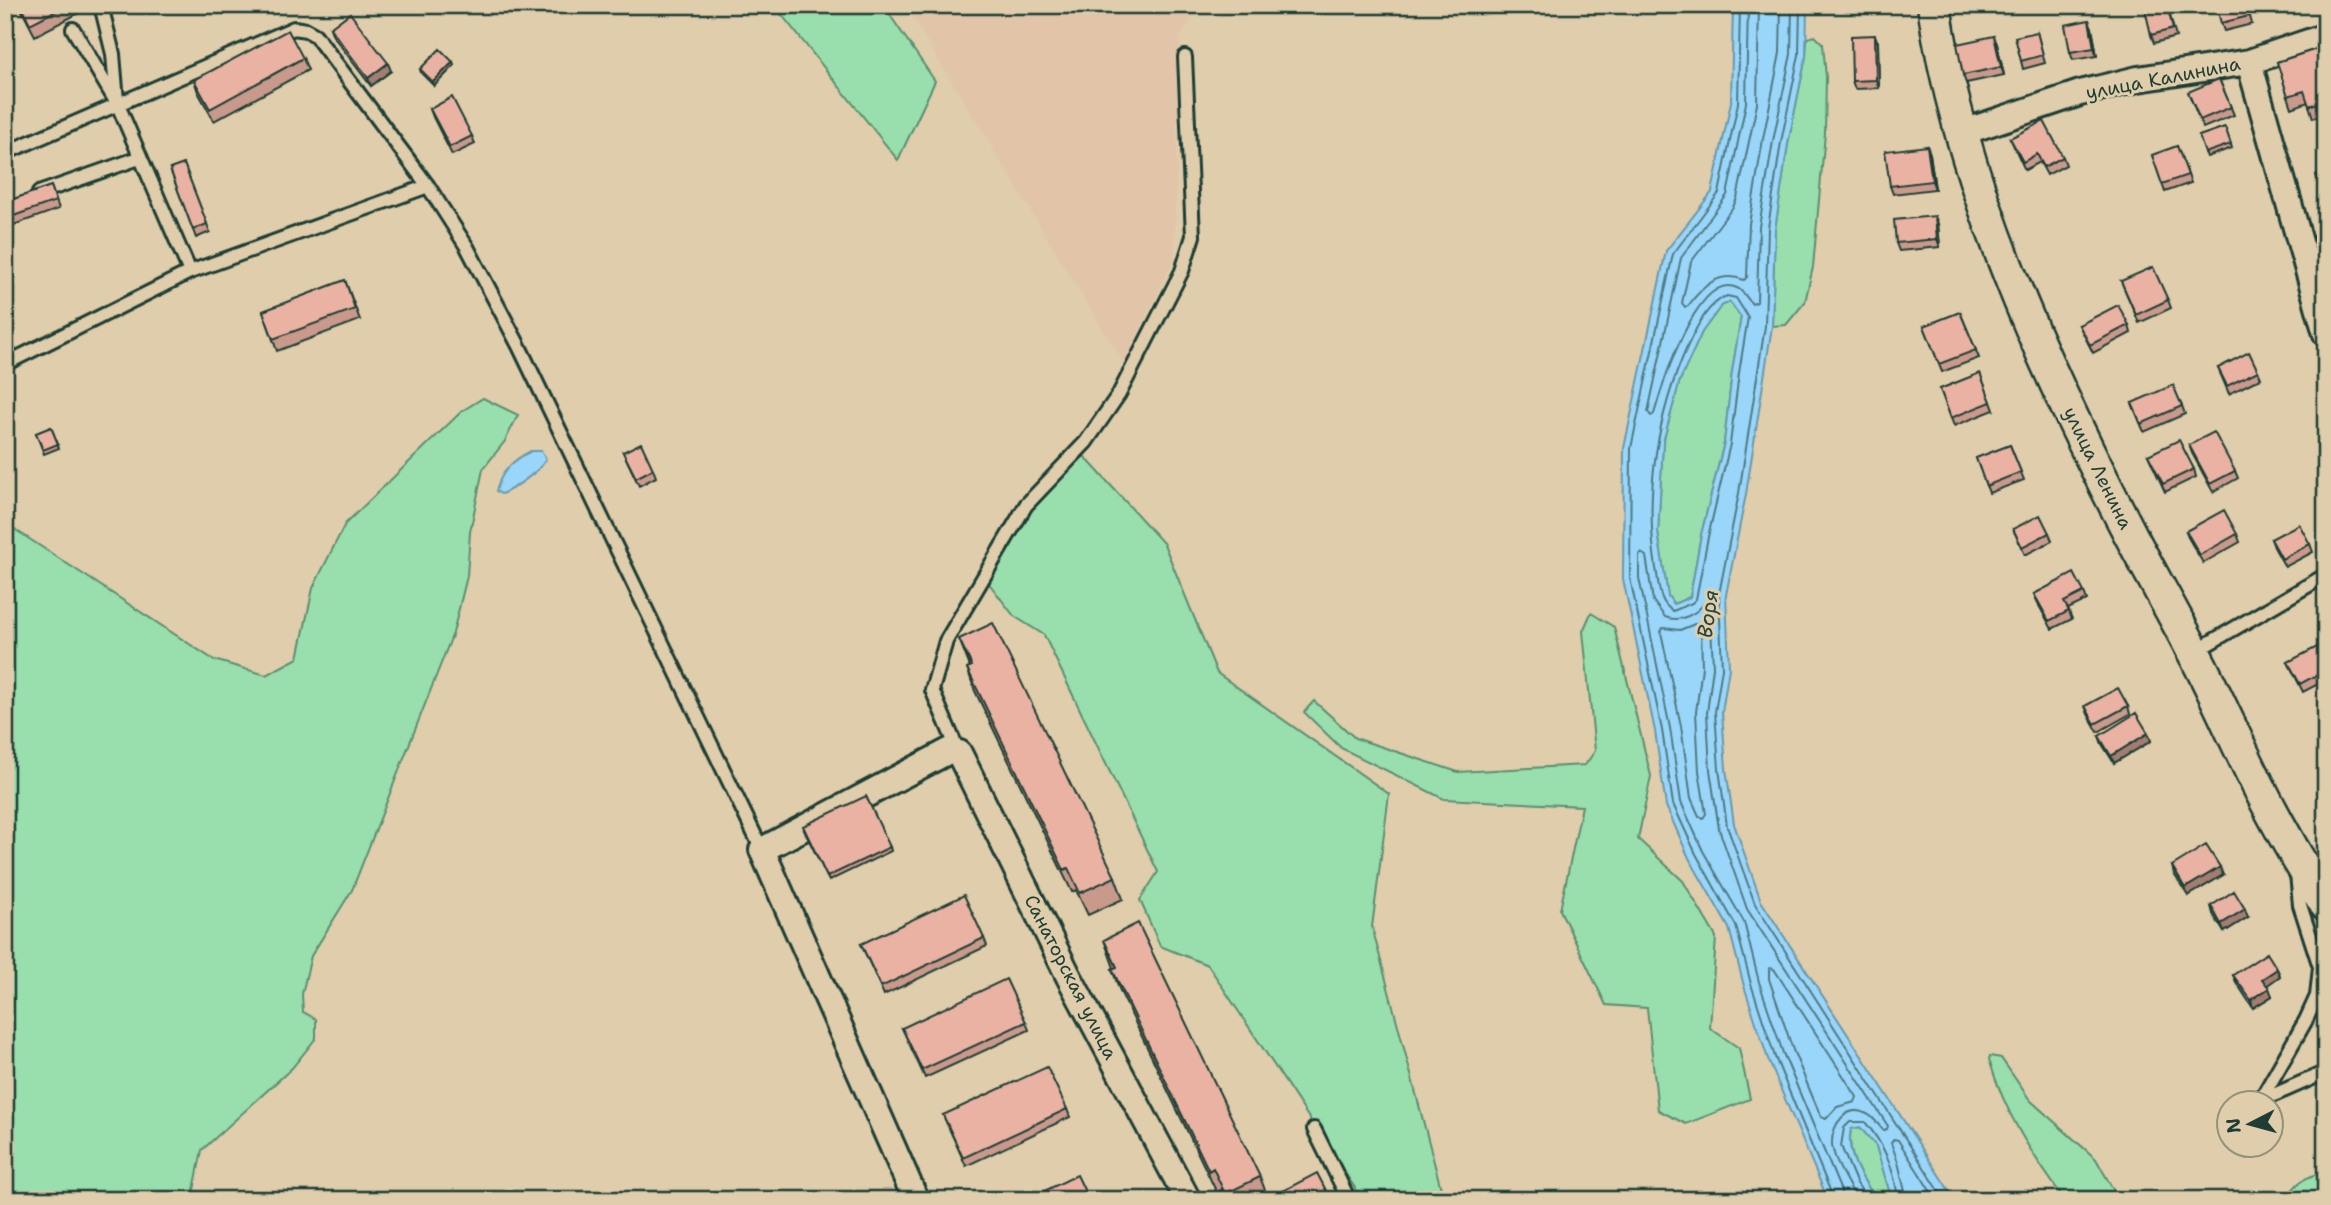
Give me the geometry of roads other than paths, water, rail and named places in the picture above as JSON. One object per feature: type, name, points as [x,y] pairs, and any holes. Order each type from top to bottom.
[{"type":"street","name":"улица Ленина","points":[[1934,5],[1961,132],[1994,232],[2041,348],[2088,451],[2194,652],[2260,791],[2326,904]]},
{"type":"street","name":"улица Калинина","points":[[1961,132],[2080,93],[2138,79],[2249,62],[2326,36]]},
{"type":"street","points":[[2249,62],[2326,334]]},
{"type":"street","points":[[916,1200],[762,850],[949,751],[959,753]]},
{"type":"street","name":"Санаторская улица","points":[[959,753],[1069,977],[1188,1200]]},
{"type":"lane","points":[[101,5],[113,54],[118,105]]},
{"type":"lane","points":[[5,153],[294,28],[315,35],[428,186],[467,247],[519,346],[762,850]]},
{"type":"lane","points":[[73,29],[118,105],[190,272]]},
{"type":"lane","points":[[959,753],[932,690],[946,640],[1026,505],[1086,442],[1119,394],[1182,271],[1193,236],[1185,57]]},
{"type":"lane","points":[[30,197],[139,158]]},
{"type":"lane","points":[[5,364],[190,272],[428,186]]},
{"type":"lane","points":[[2194,652],[2326,575]]},
{"type":"lane","points":[[2297,857],[2300,905],[2326,984]]},
{"type":"lane","points":[[2320,967],[2317,996],[2260,1101],[2326,1072]]},
{"type":"lane","points":[[1314,1129],[1349,1200]]},
{"type":"water","name":"Воря","points":[[1733,5],[1807,5],[1806,56],[1788,144],[1775,229],[1772,326],[1746,494],[1726,595],[1729,668],[1722,712],[1734,824],[1761,901],[1950,1192],[1952,1200],[1892,1200],[1876,1146],[1860,1127],[1851,1129],[1850,1148],[1861,1175],[1877,1200],[1828,1200],[1768,1059],[1744,986],[1729,928],[1689,858],[1666,806],[1655,731],[1623,579],[1624,448],[1666,251],[1712,192],[1731,102]],"holes":[[[1730,302],[1741,317],[1724,443],[1701,535],[1690,597],[1674,604],[1668,596],[1658,533],[1663,442],[1680,380],[1702,332],[1721,306]]]},
{"type":"water","points":[[531,451],[541,451],[546,459],[543,464],[513,488],[501,494],[496,491],[509,467]]}]
